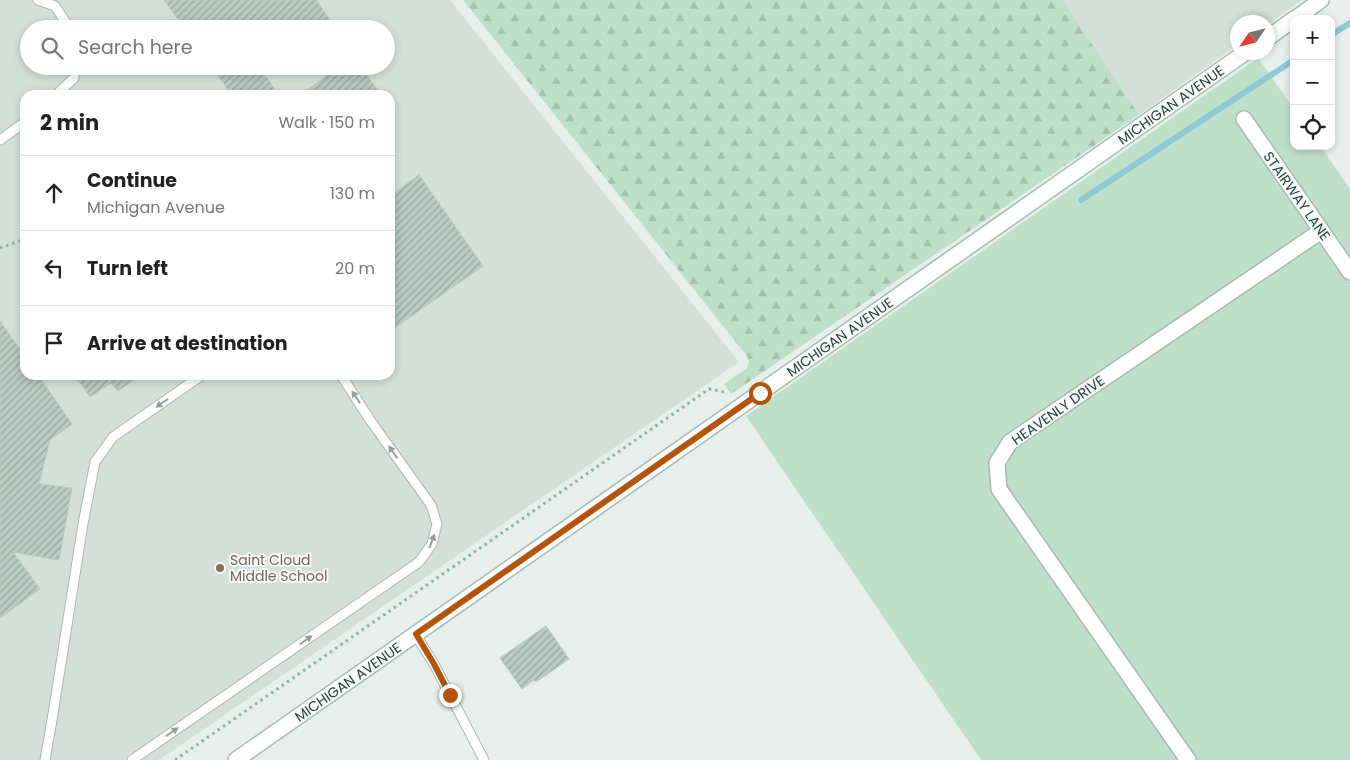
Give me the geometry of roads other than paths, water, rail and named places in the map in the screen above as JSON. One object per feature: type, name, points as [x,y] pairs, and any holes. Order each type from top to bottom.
[{"type":"street","points":[[1300,15],[1321,0]]},
{"type":"street","points":[[1275,33],[1290,22]]},
{"type":"street","name":"MICHIGAN AVENUE","points":[[236,760],[253,755],[416,634],[1235,60]]},
{"type":"street","name":"STAIRWAY LANE","points":[[1244,119],[1350,272]]},
{"type":"street","name":"HEAVENLY DRIVE","points":[[1188,760],[999,489],[997,463],[1010,442],[1321,231]]},
{"type":"lane","points":[[38,0],[55,6],[64,20]]},
{"type":"lane","points":[[61,90],[74,78],[74,75]]},
{"type":"lane","points":[[0,140],[20,126]]},
{"type":"lane","points":[[45,760],[83,524],[95,462],[113,437],[195,380]]},
{"type":"lane","points":[[132,760],[419,562],[432,544],[437,524],[431,505],[370,420],[344,380]]},
{"type":"lane","points":[[416,634],[434,664],[484,760]]},
{"type":"waterway","points":[[1335,32],[1350,23]]},
{"type":"waterway","points":[[1081,200],[1290,63]]},
{"type":"place","name":"Saint Cloud Middle School","points":[[220,568]]}]
